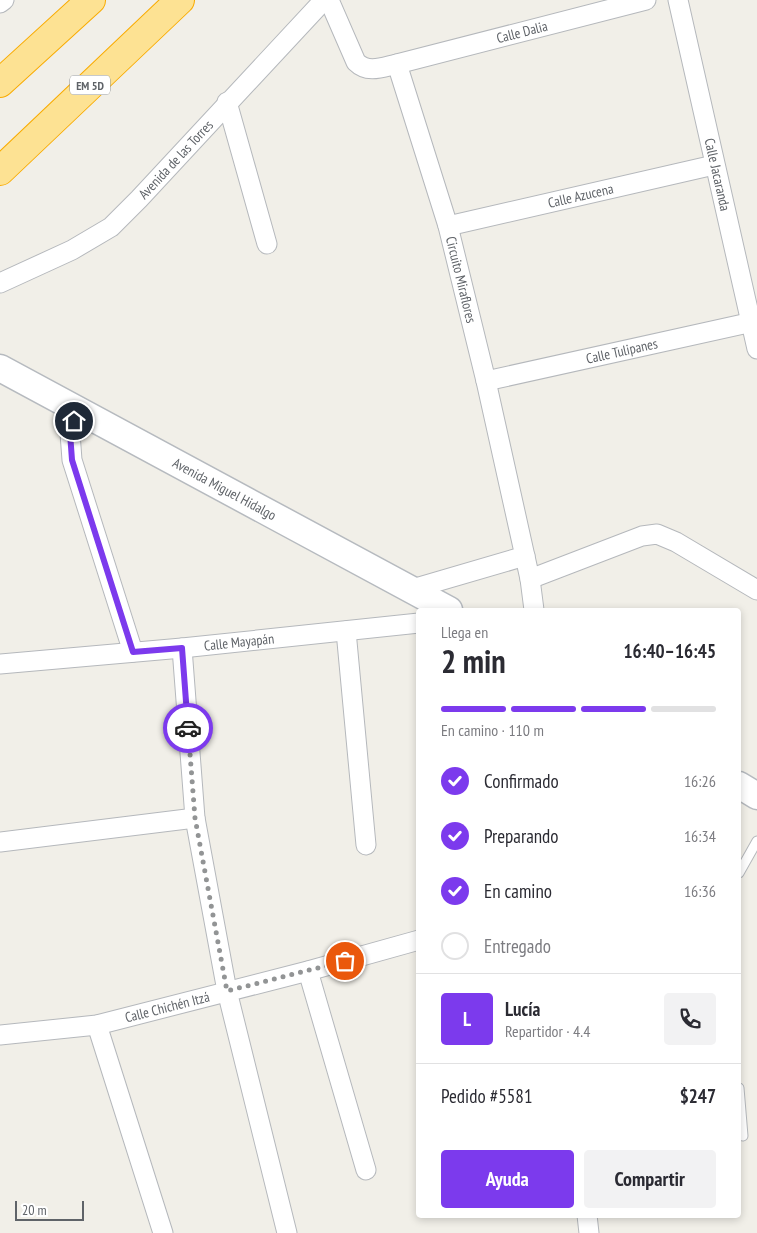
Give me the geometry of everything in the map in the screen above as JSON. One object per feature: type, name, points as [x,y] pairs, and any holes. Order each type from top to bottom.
[{"type":"highway","points":[[0,83],[91,0]]},
{"type":"highway","name":"EM 5D","points":[[0,171],[180,0]]},
{"type":"main road","name":"Avenida Miguel Hidalgo","points":[[0,368],[445,608]]},
{"type":"main road","points":[[741,786],[757,796]]},
{"type":"street","points":[[0,3],[4,0]]},
{"type":"street","name":"Avenida de las Torres","points":[[0,283],[72,250],[111,227],[140,199],[227,102],[324,0]]},
{"type":"street","points":[[329,0],[356,62],[362,68],[372,69],[397,64]]},
{"type":"street","name":"Calle Dalia","points":[[397,64],[646,0]]},
{"type":"street","name":"Calle Jacaranda","points":[[678,0],[714,165],[754,322],[757,350]]},
{"type":"street","name":"Circuito Miraflores","points":[[397,64],[448,226],[486,381],[530,579],[534,608]]},
{"type":"street","points":[[227,102],[268,244]]},
{"type":"street","name":"Calle Azucena","points":[[448,226],[714,165]]},
{"type":"street","name":"Calle Tulipanes","points":[[486,381],[754,322]]},
{"type":"street","points":[[77,409],[70,433],[72,460],[133,652]]},
{"type":"street","points":[[530,579],[642,536],[657,534],[676,542],[757,590]]},
{"type":"street","points":[[412,589],[525,556]]},
{"type":"street","name":"Calle Mayapán","points":[[0,664],[182,648],[416,623]]},
{"type":"street","points":[[346,631],[366,845]]},
{"type":"street","points":[[182,648],[195,818],[227,991],[288,1233]]},
{"type":"street","points":[[0,842],[195,818]]},
{"type":"street","name":"Calle Chichén Itzá","points":[[0,1035],[97,1025],[308,971],[416,941]]},
{"type":"street","points":[[308,971],[366,1170]]},
{"type":"street","points":[[97,1025],[163,1233]]},
{"type":"street","points":[[587,1218],[589,1233]]},
{"type":"lane","points":[[741,869],[757,841]]},
{"type":"lane","points":[[741,1112],[743,1136]]},
{"type":"way so far","points":[[188,728],[195,818],[227,991],[345,961]]},
{"type":"route","points":[[74,421],[70,433],[72,460],[133,652],[182,648],[188,728]]}]
